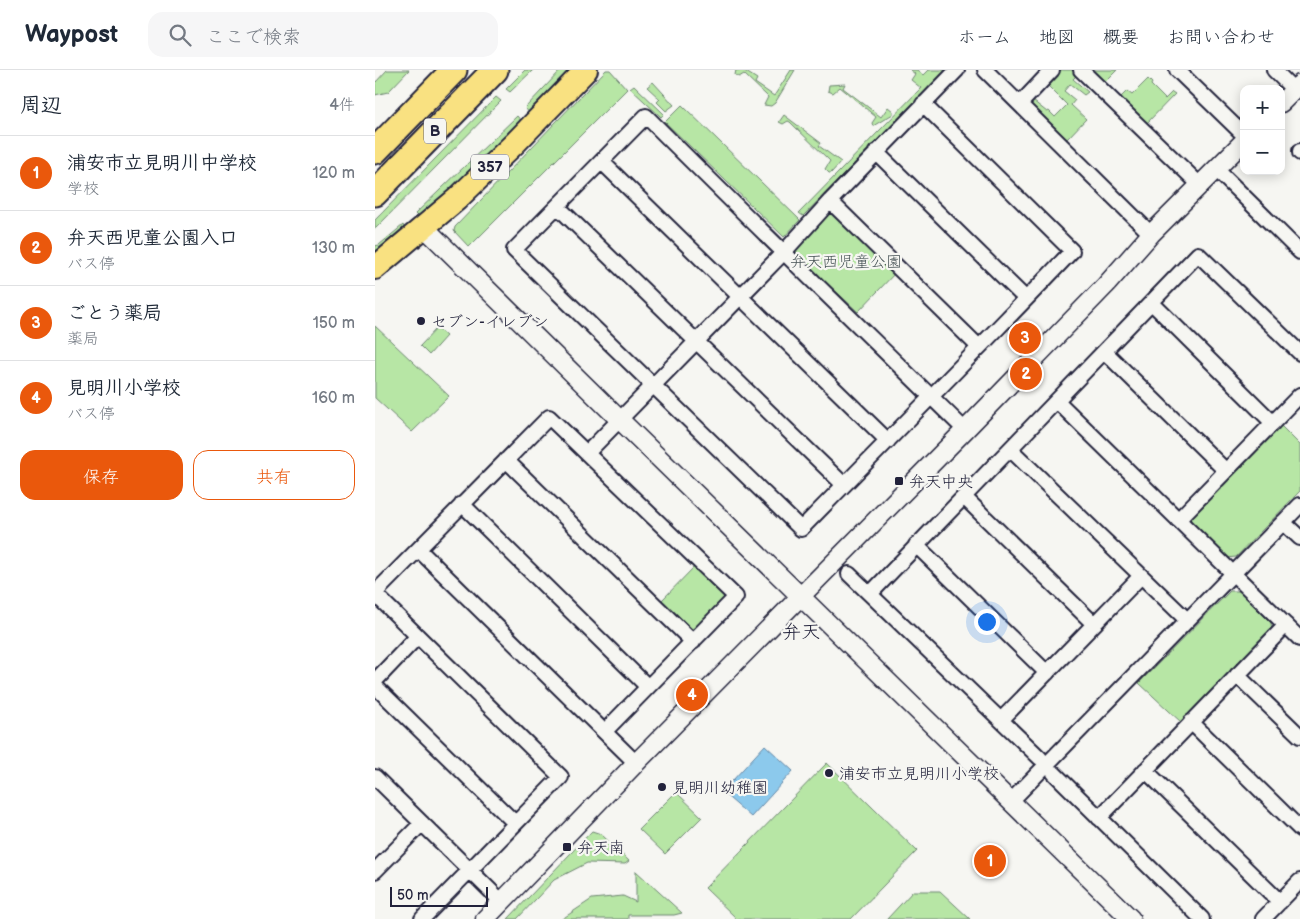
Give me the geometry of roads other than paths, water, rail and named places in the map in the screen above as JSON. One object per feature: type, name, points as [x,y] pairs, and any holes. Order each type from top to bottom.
[{"type":"highway","name":"B","points":[[375,151],[454,70]]},
{"type":"highway","name":"B","points":[[375,193],[495,70]]},
{"type":"highway","name":"357","points":[[379,267],[486,171],[586,70]]},
{"type":"street","points":[[587,453],[784,252],[830,200],[957,70]]},
{"type":"street","points":[[985,70],[1151,234]]},
{"type":"street","points":[[1020,104],[1052,70]]},
{"type":"street","points":[[1081,70],[1201,186]]},
{"type":"street","points":[[1177,70],[1240,131]]},
{"type":"street","points":[[1274,70],[1297,87],[1285,99]]},
{"type":"street","points":[[923,104],[1072,251],[931,396],[888,441],[844,485],[801,530],[514,250],[646,116],[931,396],[965,430]]},
{"type":"street","points":[[485,919],[636,763],[965,430],[1105,285],[1151,234],[1240,145]]},
{"type":"street","points":[[876,152],[1026,299]]},
{"type":"street","points":[[602,162],[888,441]]},
{"type":"street","points":[[1216,169],[1300,252]]},
{"type":"street","points":[[830,200],[979,347]]},
{"type":"street","points":[[558,206],[844,485]]},
{"type":"street","points":[[424,227],[525,328],[1131,919]]},
{"type":"street","points":[[870,594],[1198,254],[1300,353]]},
{"type":"street","points":[[1152,303],[1273,423]]},
{"type":"street","points":[[1105,352],[1225,470]]},
{"type":"street","points":[[1178,520],[1225,470],[1300,396]]},
{"type":"street","points":[[1057,401],[1300,639]]},
{"type":"street","points":[[422,919],[561,777],[375,594],[549,417],[736,597],[605,731]]},
{"type":"street","points":[[1010,449],[1187,620]]},
{"type":"street","points":[[506,460],[693,642]]},
{"type":"street","points":[[964,497],[1094,624]]},
{"type":"street","points":[[462,504],[649,687]]},
{"type":"street","points":[[1011,801],[1300,505]]},
{"type":"street","points":[[1283,522],[1300,538]]},
{"type":"street","points":[[917,545],[1047,673]]},
{"type":"street","points":[[419,550],[636,763]]},
{"type":"street","points":[[849,574],[1039,758]]},
{"type":"street","points":[[1001,720],[1141,576]]},
{"type":"street","points":[[1099,818],[1286,625]]},
{"type":"street","points":[[375,681],[417,636]]},
{"type":"street","points":[[1237,675],[1300,736]]},
{"type":"street","points":[[375,686],[515,823]]},
{"type":"street","points":[[1191,722],[1300,829]]},
{"type":"street","points":[[1145,770],[1280,902]]},
{"type":"street","points":[[1054,773],[1202,919]]},
{"type":"street","points":[[375,777],[502,902]]},
{"type":"street","points":[[375,872],[422,823]]},
{"type":"street","points":[[1263,919],[1300,881]]},
{"type":"water","points":[[765,745],[793,771],[751,817],[722,792]]},
{"type":"place","name":"セブン-イレブン","points":[[421,321]]},
{"type":"place","name":"ごとう薬局","points":[[1025,338]]},
{"type":"place","name":"弁天西児童公園入口","points":[[1026,374]]},
{"type":"place","name":"弁天中央","points":[[899,481]]},
{"type":"place","name":"見明川小学校","points":[[692,695]]},
{"type":"place","name":"浦安市立見明川小学校","points":[[829,773]]},
{"type":"place","name":"見明川幼稚園","points":[[662,787]]},
{"type":"place","name":"弁天南","points":[[567,847]]},
{"type":"place","name":"浦安市立見明川中学校","points":[[990,861]]},
{"type":"district","name":"弁天","points":[[801,631]]},
{"type":"park label","name":"弁天西児童公園","points":[[846,261]]}]
